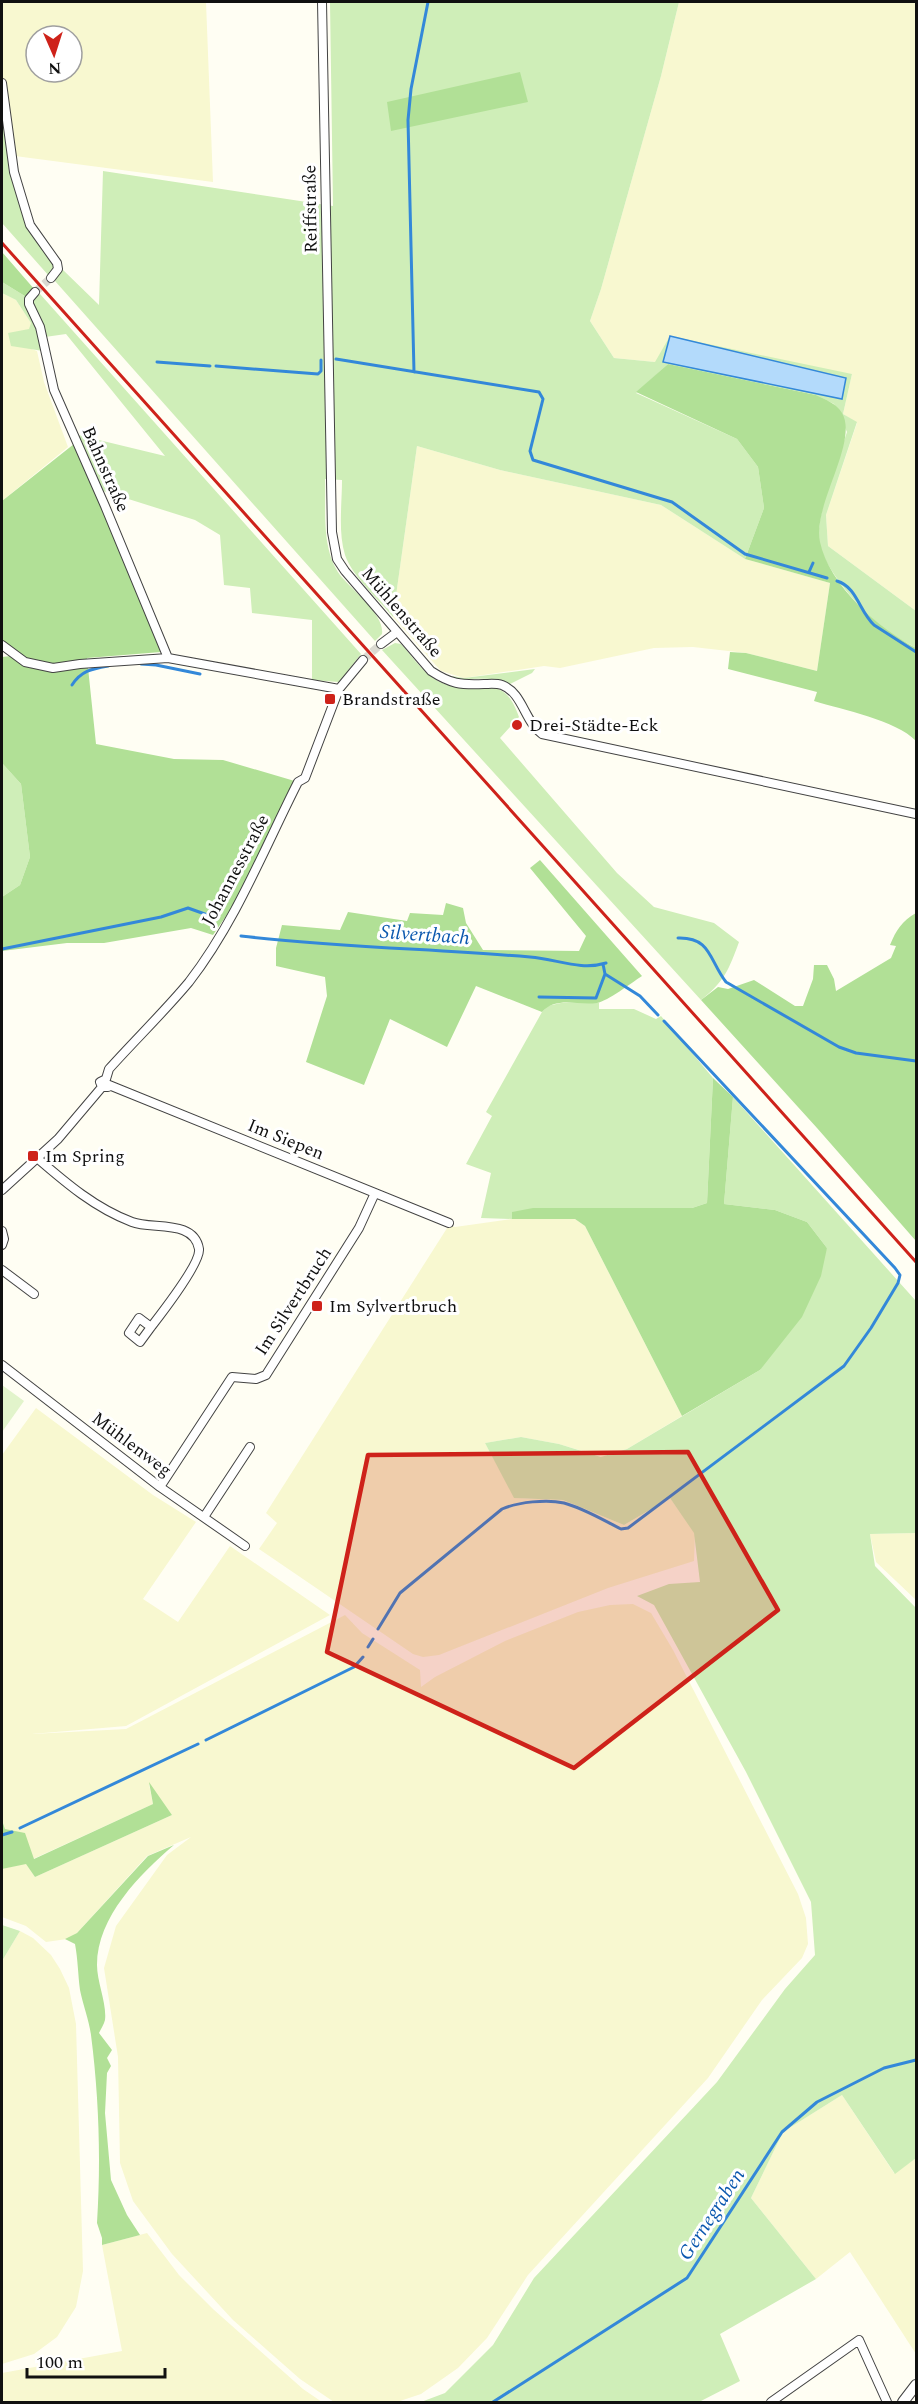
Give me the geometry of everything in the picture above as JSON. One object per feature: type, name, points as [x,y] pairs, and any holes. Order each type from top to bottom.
[{"type":"street","name":"Reiffstraße","points":[[322,2],[329,417]]},
{"type":"street","points":[[2,83],[14,172],[30,225],[57,263],[58,269],[51,278]]},
{"type":"street","name":"Bahnstraße","points":[[35,292],[29,299],[29,304],[40,327],[54,390],[168,658]]},
{"type":"street","name":"Mühlenstraße","points":[[329,417],[332,532],[335,553],[354,584],[431,671],[446,681],[468,685],[496,684],[512,691],[530,722],[542,734],[916,814]]},
{"type":"street","points":[[381,644],[397,632]]},
{"type":"street","points":[[2,645],[25,662],[53,668],[168,658],[339,689]]},
{"type":"street","name":"Johannesstraße","points":[[2,1190],[58,1139],[106,1084],[109,1069],[189,981],[250,883],[298,782],[305,778],[339,689],[363,660]]},
{"type":"street","name":"Im Siepen","points":[[106,1084],[449,1223]]},
{"type":"street","points":[[37,1158],[86,1198],[134,1223],[178,1228],[193,1236],[200,1251],[196,1263],[151,1327]]},
{"type":"street","name":"Im Silvertbruch","points":[[160,1487],[232,1377],[256,1379],[266,1375],[359,1228],[375,1193]]},
{"type":"street","points":[[2,1231],[4,1239],[2,1245]]},
{"type":"street","points":[[2,1270],[34,1294]]},
{"type":"street","name":"Mühlenweg","points":[[2,1365],[160,1487],[245,1546]]},
{"type":"street","points":[[204,1517],[250,1447]]},
{"type":"street","points":[[771,2403],[859,2340],[887,2403]]},
{"type":"street","points":[[903,2403],[916,2385]]},
{"type":"highlighted area","points":[[688,1452],[778,1610],[574,1768],[327,1652],[368,1455]]},
{"type":"green space","points":[[2,2],[206,2],[213,182],[15,156],[2,75]]},
{"type":"green space","points":[[330,2],[679,2],[661,76],[590,321],[614,358],[655,362],[670,336],[852,374],[843,414],[857,422],[826,515],[828,546],[916,611],[916,648],[885,630],[861,607],[838,580],[822,552],[819,540],[821,516],[828,486],[847,432],[834,404],[816,395],[668,364],[636,393],[737,439],[758,467],[764,508],[745,559],[661,505],[500,470],[417,446],[393,617],[348,563],[342,537],[342,480],[325,479],[326,529],[330,553],[340,575],[367,603],[378,619],[382,627],[382,634],[375,641],[55,281],[61,268],[99,305],[103,171],[333,206]]},
{"type":"green space","points":[[679,2],[916,2],[916,611],[828,546],[826,515],[857,423],[843,414],[852,374],[614,358],[590,321],[661,76]]},
{"type":"green space","points":[[520,72],[528,102],[391,131],[387,102]]},
{"type":"green space","points":[[2,110],[9,160],[29,225],[55,264],[56,269],[49,276],[2,223]]},
{"type":"green space","points":[[2,252],[35,290],[28,298],[2,282]]},
{"type":"green space","points":[[2,282],[28,298],[39,329],[43,351],[11,346],[8,333],[29,329],[31,323],[16,300],[2,293]]},
{"type":"green space","points":[[2,293],[16,300],[31,323],[29,348],[37,351],[44,382],[68,447],[2,501]]},
{"type":"green space","points":[[40,294],[361,654],[339,682],[312,680],[312,620],[252,613],[250,588],[224,585],[220,535],[195,520],[103,491],[74,434],[165,456],[66,334],[45,337],[32,305],[33,300]]},
{"type":"green space","points":[[668,364],[816,395],[834,404],[842,413],[846,425],[845,440],[822,511],[819,527],[820,542],[825,558],[834,574],[858,604],[887,629],[916,648],[916,741],[883,721],[814,701],[817,692],[728,669],[730,652],[746,653],[817,671],[830,583],[745,559],[764,508],[758,467],[737,439],[636,392]]},
{"type":"green space","points":[[74,444],[153,627],[161,652],[87,658],[96,744],[174,759],[223,760],[298,782],[249,883],[213,935],[191,928],[104,943],[67,943],[2,951],[2,897],[20,885],[30,857],[21,784],[2,763],[2,657],[11,656],[2,647],[2,501]]},
{"type":"green space","points":[[417,446],[500,470],[661,505],[745,559],[830,583],[817,671],[746,653],[693,647],[654,648],[560,668],[544,666],[464,678],[441,671],[393,617]]},
{"type":"green space","points":[[395,643],[401,644],[425,671],[442,683],[456,687],[488,687],[505,693],[519,717],[500,738],[617,873],[654,907],[714,923],[739,942],[725,974],[716,987],[701,1000],[382,650]]},
{"type":"green space","points":[[535,669],[532,673],[510,684],[490,679],[454,679],[452,676],[464,678]]},
{"type":"green space","points":[[2,763],[21,784],[30,857],[20,885],[2,897]]},
{"type":"green space","points":[[540,860],[642,976],[602,1002],[554,1004],[542,1012],[476,986],[447,1047],[390,1019],[364,1085],[306,1062],[327,996],[325,977],[276,966],[276,948],[282,925],[340,930],[348,912],[407,921],[410,913],[443,915],[446,903],[463,908],[466,923],[483,950],[579,951],[586,936],[530,868]]},
{"type":"green space","points":[[916,913],[916,1241],[701,1000],[718,987],[728,989],[754,980],[795,1006],[803,1006],[813,979],[814,965],[827,965],[834,979],[836,991],[891,958],[896,946],[890,945],[900,926]]},
{"type":"green space","points":[[561,1003],[599,1003],[599,1009],[634,1009],[656,1019],[661,1016],[713,1078],[707,1203],[692,1208],[512,1212],[512,1219],[481,1218],[491,1173],[466,1164],[492,1116],[486,1112],[542,1012],[547,1006]]},
{"type":"green space","points":[[713,1078],[733,1097],[724,1204],[775,1210],[807,1222],[827,1248],[821,1276],[802,1317],[760,1370],[682,1416],[585,1226],[575,1219],[512,1219],[512,1212],[533,1208],[692,1208],[707,1203]]},
{"type":"green space","points":[[733,1097],[916,1301],[916,1533],[870,1534],[875,1566],[916,1608],[916,2158],[895,2174],[842,2095],[783,2132],[751,2198],[816,2279],[720,2334],[740,2381],[699,2402],[421,2402],[445,2393],[493,2345],[534,2278],[717,2082],[785,1989],[815,1955],[811,1902],[746,1772],[654,1605],[637,1596],[669,1584],[700,1582],[694,1533],[670,1498],[624,1525],[563,1500],[514,1498],[485,1443],[521,1437],[559,1444],[601,1457],[627,1449],[760,1370],[827,1248],[807,1222],[775,1210],[724,1204]]},
{"type":"green space","points":[[512,1219],[575,1219],[585,1226],[682,1416],[627,1449],[602,1457],[559,1444],[521,1437],[485,1443],[515,1498],[563,1500],[624,1525],[670,1498],[695,1533],[694,1561],[608,1588],[439,1655],[423,1657],[413,1654],[259,1549],[277,1523],[266,1513],[449,1225],[455,1227]]},
{"type":"green space","points":[[2,1385],[24,1401],[2,1432]]},
{"type":"green space","points":[[36,1408],[153,1495],[196,1522],[143,1599],[178,1622],[230,1546],[330,1615],[126,1726],[32,1734],[126,1729],[345,1615],[362,1633],[420,1670],[421,1687],[435,1677],[505,1641],[578,1612],[610,1605],[633,1604],[651,1613],[673,1650],[798,1894],[806,1918],[808,1944],[802,1958],[762,2000],[708,2078],[528,2275],[487,2338],[458,2368],[421,2394],[397,2402],[334,2402],[300,2379],[233,2320],[172,2254],[133,2201],[120,2163],[118,2057],[104,1968],[116,1926],[167,1855],[191,1837],[147,1856],[77,1933],[67,1939],[46,1942],[26,1926],[2,1917],[2,1869],[26,1863],[35,1877],[172,1815],[149,1784],[153,1804],[33,1859],[5,1829],[2,1820],[2,1455]]},
{"type":"green space","points":[[916,1533],[916,1600],[876,1562],[870,1534]]},
{"type":"green space","points":[[149,1782],[172,1815],[35,1877],[26,1864],[2,1869],[2,1820],[5,1829],[25,1833],[34,1859],[153,1804]]},
{"type":"green space","points":[[174,1845],[148,1869],[123,1898],[104,1930],[99,1947],[97,1972],[105,2022],[99,2033],[112,2050],[107,2058],[111,2066],[107,2073],[105,2113],[111,2180],[127,2215],[140,2235],[102,2245],[97,2223],[98,2129],[91,2035],[80,1990],[75,1944],[65,1939],[77,1933],[148,1856]]},
{"type":"green space","points":[[2,1925],[20,1931],[2,1961]]},
{"type":"green space","points":[[20,1931],[33,1938],[51,1955],[60,1969],[69,1988],[76,2024],[83,2271],[76,2307],[57,2337],[34,2354],[2,2364],[2,1961]]},
{"type":"green space","points":[[842,2095],[894,2173],[916,2158],[916,2354],[850,2252],[816,2279],[751,2198],[783,2132]]},
{"type":"green space","points":[[147,2233],[179,2275],[213,2309],[303,2389],[322,2402],[2,2402],[2,2373],[122,2351],[102,2245]]},
{"type":"water","points":[[670,336],[846,378],[842,399],[663,362]]},
{"type":"waterway","points":[[414,372],[408,120],[411,89],[428,2]]},
{"type":"waterway","points":[[336,359],[539,392],[543,399],[530,451],[533,460],[672,502],[745,554],[827,578]]},
{"type":"waterway","points":[[216,366],[318,374],[321,371],[321,360]]},
{"type":"waterway","points":[[157,362],[210,366]]},
{"type":"waterway","points":[[809,572],[813,563]]},
{"type":"waterway","points":[[837,581],[849,588],[874,625],[916,652]]},
{"type":"waterway","points":[[141,664],[200,674]]},
{"type":"waterway","points":[[72,685],[87,671],[108,666]]},
{"type":"waterway","name":"Silvertbach","points":[[2,949],[161,917],[188,908],[216,918]]},
{"type":"waterway","name":"Silvertbach","points":[[241,936],[530,957],[587,966],[606,963]]},
{"type":"waterway","name":"Silvertbach","points":[[678,938],[697,941],[703,946],[726,982],[839,1047],[856,1053],[916,1061]]},
{"type":"waterway","points":[[603,964],[605,974],[640,996],[658,1015]]},
{"type":"waterway","points":[[539,997],[596,998],[605,974]]},
{"type":"waterway","points":[[378,1629],[400,1593],[502,1509],[541,1501],[564,1503],[593,1514],[621,1529],[628,1528],[844,1366],[871,1328],[898,1283],[900,1275],[895,1268],[664,1021]]},
{"type":"waterway","points":[[368,1647],[373,1639]]},
{"type":"waterway","points":[[206,1740],[354,1667],[363,1657]]},
{"type":"waterway","points":[[20,1828],[198,1744]]},
{"type":"waterway","points":[[2,1835],[12,1832]]},
{"type":"waterway","name":"Gernegraben","points":[[493,2402],[687,2278],[782,2132],[817,2102],[884,2068],[916,2060]]},
{"type":"tunnel","points":[[35,292],[51,278]]},
{"type":"tunnel","points":[[363,660],[381,644]]},
{"type":"railway","points":[[2,243],[916,1262]]},
{"type":"place","name":"Brandstraße","points":[[330,699]]},
{"type":"place","name":"Drei-Städte-Eck","points":[[517,725]]},
{"type":"place","name":"Im Spring","points":[[33,1156]]},
{"type":"place","name":"Im Sylvertbruch","points":[[317,1306]]}]
